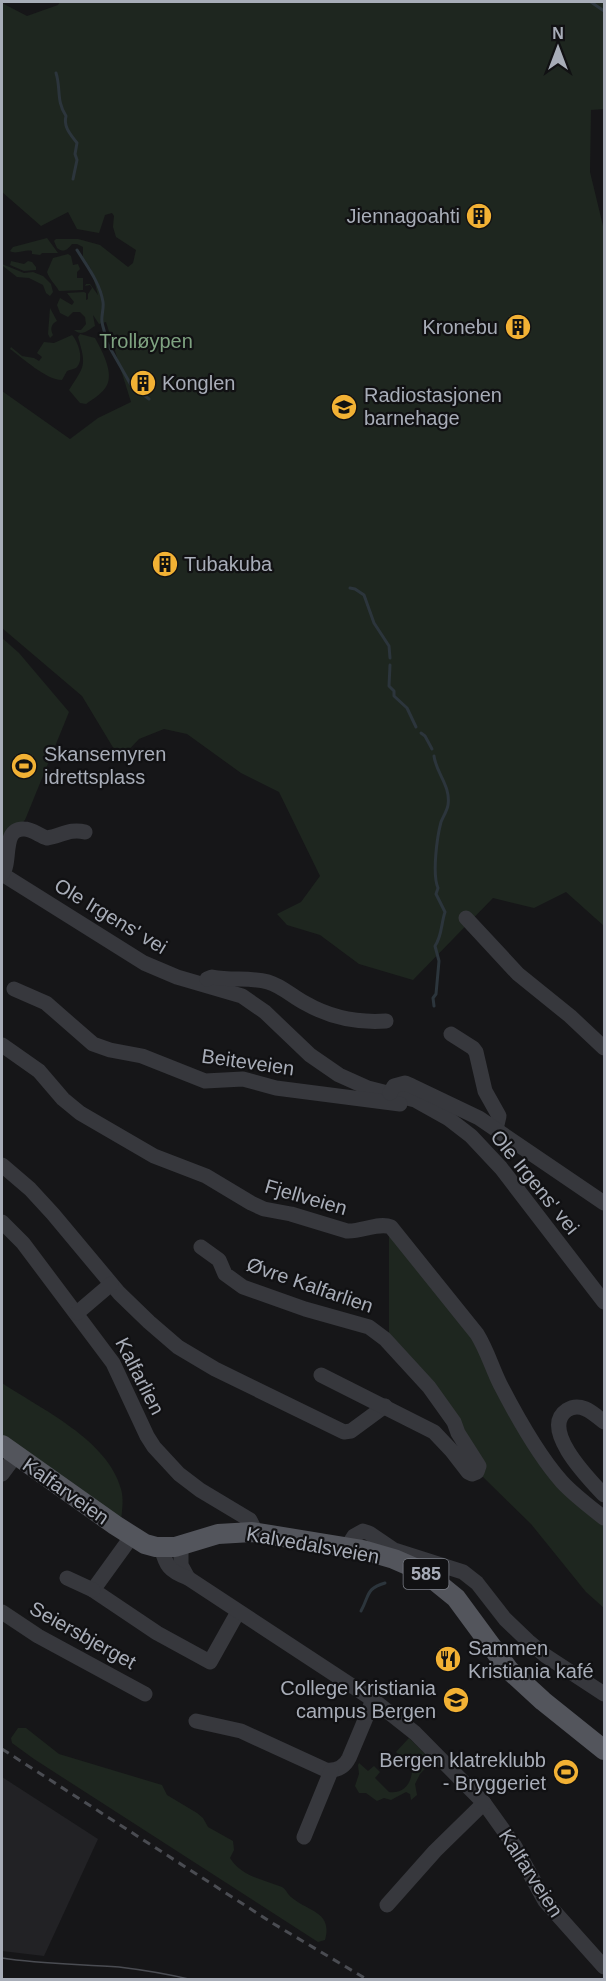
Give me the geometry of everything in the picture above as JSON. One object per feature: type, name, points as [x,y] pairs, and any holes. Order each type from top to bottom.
[{"type":"main road","name":"Kalfarveien","points":[[9,1450],[132,1536],[145,1544],[161,1547]]},
{"type":"main road","name":"Kalvedalsveien","points":[[161,1547],[181,1546],[218,1534],[252,1532],[368,1551],[424,1572],[438,1581],[456,1598],[509,1670],[543,1701],[604,1750]]},
{"type":"street","name":"Ole Irgens' vei","points":[[85,832],[69,831],[47,838],[21,829],[10,838],[5,870],[2,874],[144,963],[177,977],[242,996],[274,1019],[310,1055],[339,1075],[368,1088],[425,1105],[448,1119],[486,1150],[604,1302]]},
{"type":"street","points":[[466,918],[518,974],[570,1016],[604,1048]]},
{"type":"street","name":"Ole Irgens' vei","points":[[204,984],[208,978],[212,977],[265,982],[337,1018],[354,1021],[386,1021]]},
{"type":"street","name":"Beiteveien","points":[[14,989],[46,1003],[93,1044],[142,1056],[205,1081],[243,1079],[276,1088],[388,1102],[414,1109],[425,1105]]},
{"type":"street","points":[[451,1034],[476,1052],[485,1091],[499,1116],[496,1129]]},
{"type":"street","name":"Fjellveien","points":[[2,1046],[39,1071],[63,1099],[80,1113],[154,1156],[206,1176],[251,1203],[347,1231],[386,1225],[391,1227],[477,1334],[510,1402],[554,1472],[566,1486],[604,1518]]},
{"type":"street","points":[[390,1093],[394,1086],[405,1083],[455,1105],[496,1129],[604,1203]]},
{"type":"street","points":[[2,1166],[30,1189],[111,1284],[149,1322],[195,1358],[344,1432],[351,1431],[385,1406]]},
{"type":"street","name":"Kalfarlien","points":[[2,1222],[23,1243],[113,1363],[154,1447],[179,1474],[200,1490],[250,1520],[253,1526],[252,1532]]},
{"type":"street","name":"Øvre Kalfarlien","points":[[201,1247],[219,1260],[225,1274],[243,1287],[305,1309],[369,1327],[378,1332],[441,1403],[479,1466],[477,1472],[472,1474],[468,1472],[452,1450],[434,1432],[321,1375]]},
{"type":"street","points":[[77,1313],[111,1284]]},
{"type":"street","points":[[604,1422],[580,1407],[570,1408],[561,1415],[558,1427],[570,1454],[604,1495]]},
{"type":"street","points":[[2,1474],[9,1450]]},
{"type":"street","points":[[347,1547],[354,1536],[363,1531],[393,1550],[449,1567],[471,1578],[528,1641],[604,1694]]},
{"type":"street","points":[[93,1590],[132,1536]]},
{"type":"street","points":[[181,1546],[181,1565],[188,1578]]},
{"type":"street","name":"Kalfarveien","points":[[161,1547],[170,1570],[188,1578],[372,1699],[415,1734],[484,1803],[514,1845],[545,1901],[604,1966]]},
{"type":"street","points":[[67,1578],[93,1590],[157,1633],[210,1662],[238,1612]]},
{"type":"street","name":"Seiersbjerget","points":[[2,1612],[38,1636],[145,1694]]},
{"type":"street","points":[[196,1721],[241,1731],[332,1771],[342,1767],[350,1758],[372,1699]]},
{"type":"street","points":[[304,1837],[332,1771]]},
{"type":"street","points":[[387,1905],[435,1851],[484,1803]]},
{"type":"shaded area","points":[[2,1777],[98,1839],[44,1956],[2,1951]]},
{"type":"green space","name":"Trolløypen","points":[[60,2],[604,2],[604,109],[591,110],[590,172],[604,230],[604,926],[566,892],[534,908],[493,898],[413,980],[359,964],[320,935],[287,925],[277,914],[301,902],[320,876],[279,792],[241,773],[187,734],[164,729],[139,739],[120,759],[82,696],[2,628],[2,391],[70,439],[98,418],[131,402],[106,322],[99,324],[93,315],[95,326],[80,333],[74,330],[81,330],[86,324],[85,317],[80,312],[73,312],[68,317],[60,313],[57,305],[60,298],[72,305],[74,302],[67,293],[84,292],[86,300],[88,299],[92,288],[90,285],[85,286],[86,284],[90,284],[98,295],[91,269],[83,257],[83,247],[72,244],[64,251],[57,248],[54,241],[56,239],[78,239],[100,245],[128,267],[133,263],[136,250],[116,237],[112,213],[105,215],[99,233],[77,229],[68,212],[41,226],[2,192],[2,3],[27,16],[58,5]]},
{"type":"green space","points":[[47,238],[58,253],[40,255],[32,254],[32,251],[10,251],[13,247]]},
{"type":"green space","points":[[68,254],[71,256],[73,265],[78,264],[80,269],[77,272],[77,278],[83,278],[83,290],[59,291],[48,275],[47,272],[53,258]]},
{"type":"green space","points":[[11,261],[24,264],[28,261],[32,262],[36,270],[24,271],[10,265]]},
{"type":"green space","points":[[2,264],[24,273],[33,272],[43,276],[51,284],[53,292],[50,296],[43,285],[29,278],[17,277]]},
{"type":"green space","points":[[50,308],[57,321],[52,325],[53,335],[50,338],[48,334]]},
{"type":"green space","points":[[80,334],[95,338],[106,361],[109,374],[105,388],[86,404],[80,403],[69,390],[78,376],[83,361],[78,337]]},
{"type":"green space","points":[[72,335],[78,346],[80,361],[76,368],[67,371],[62,380],[42,373],[10,349],[11,347],[22,356],[39,361],[42,357],[37,353],[44,342],[54,343]]},
{"type":"green space","name":"Skansemyren idrettsplass","points":[[2,638],[19,653],[69,712],[25,820],[2,837]]},
{"type":"green space","points":[[389,1231],[459,1310],[503,1399],[604,1523],[604,1608],[586,1592],[531,1524],[481,1475],[389,1339]]},
{"type":"green space","points":[[2,1383],[71,1427],[102,1455],[114,1471],[121,1489],[123,1501],[121,1521],[2,1437]]},
{"type":"green space","points":[[18,1728],[26,1728],[59,1754],[162,1785],[167,1795],[197,1813],[208,1827],[233,1841],[234,1850],[230,1858],[241,1869],[253,1877],[282,1887],[291,1897],[317,1913],[325,1923],[327,1930],[325,1940],[318,1942],[34,1759],[12,1743],[11,1738]]},
{"type":"green space","points":[[409,1738],[432,1761],[420,1774],[415,1784],[417,1795],[411,1800],[410,1794],[406,1792],[391,1800],[384,1798],[377,1801],[366,1793],[359,1793],[355,1786],[359,1774],[359,1763],[368,1771],[374,1766],[380,1772],[375,1778],[389,1792],[399,1791],[406,1787],[411,1779],[412,1769],[396,1752]]},
{"type":"waterway","points":[[591,2],[604,11]]},
{"type":"waterway","points":[[56,73],[67,127],[77,143],[75,154],[77,160],[73,179]]},
{"type":"waterway","points":[[77,250],[99,288],[106,341],[131,385],[149,399]]},
{"type":"waterway","points":[[350,588],[364,595],[374,623],[389,646],[390,658]]},
{"type":"waterway","points":[[390,665],[389,686],[394,691],[394,696],[407,708],[416,727]]},
{"type":"waterway","points":[[421,733],[432,749]]},
{"type":"waterway","points":[[434,756],[448,798],[439,829],[436,855],[435,874],[438,888],[436,894],[445,912],[435,946],[439,961],[436,994],[433,998],[434,1006]]},
{"type":"waterway","points":[[361,1611],[371,1590],[385,1583]]},
{"type":"tram line","points":[[2,1958],[119,1967],[193,1980]]},
{"type":"railway","points":[[2,1749],[274,1924],[368,1980]]},
{"type":"place","name":"Jiennagoahti","points":[[479,216]]},
{"type":"place","name":"Kronebu","points":[[518,327]]},
{"type":"place","name":"Konglen","points":[[143,383]]},
{"type":"place","name":"Radiostasjonen barnehage","points":[[344,407]]},
{"type":"place","name":"Tubakuba","points":[[165,564]]},
{"type":"place","name":"Skansemyren idrettsplass","points":[[24,766]]},
{"type":"place","name":"Sammen Kristiania kafé","points":[[448,1659]]},
{"type":"place","name":"College Kristiania campus Bergen","points":[[456,1700]]},
{"type":"place","name":"Bergen klatreklubb - Bryggeriet","points":[[566,1772]]}]
